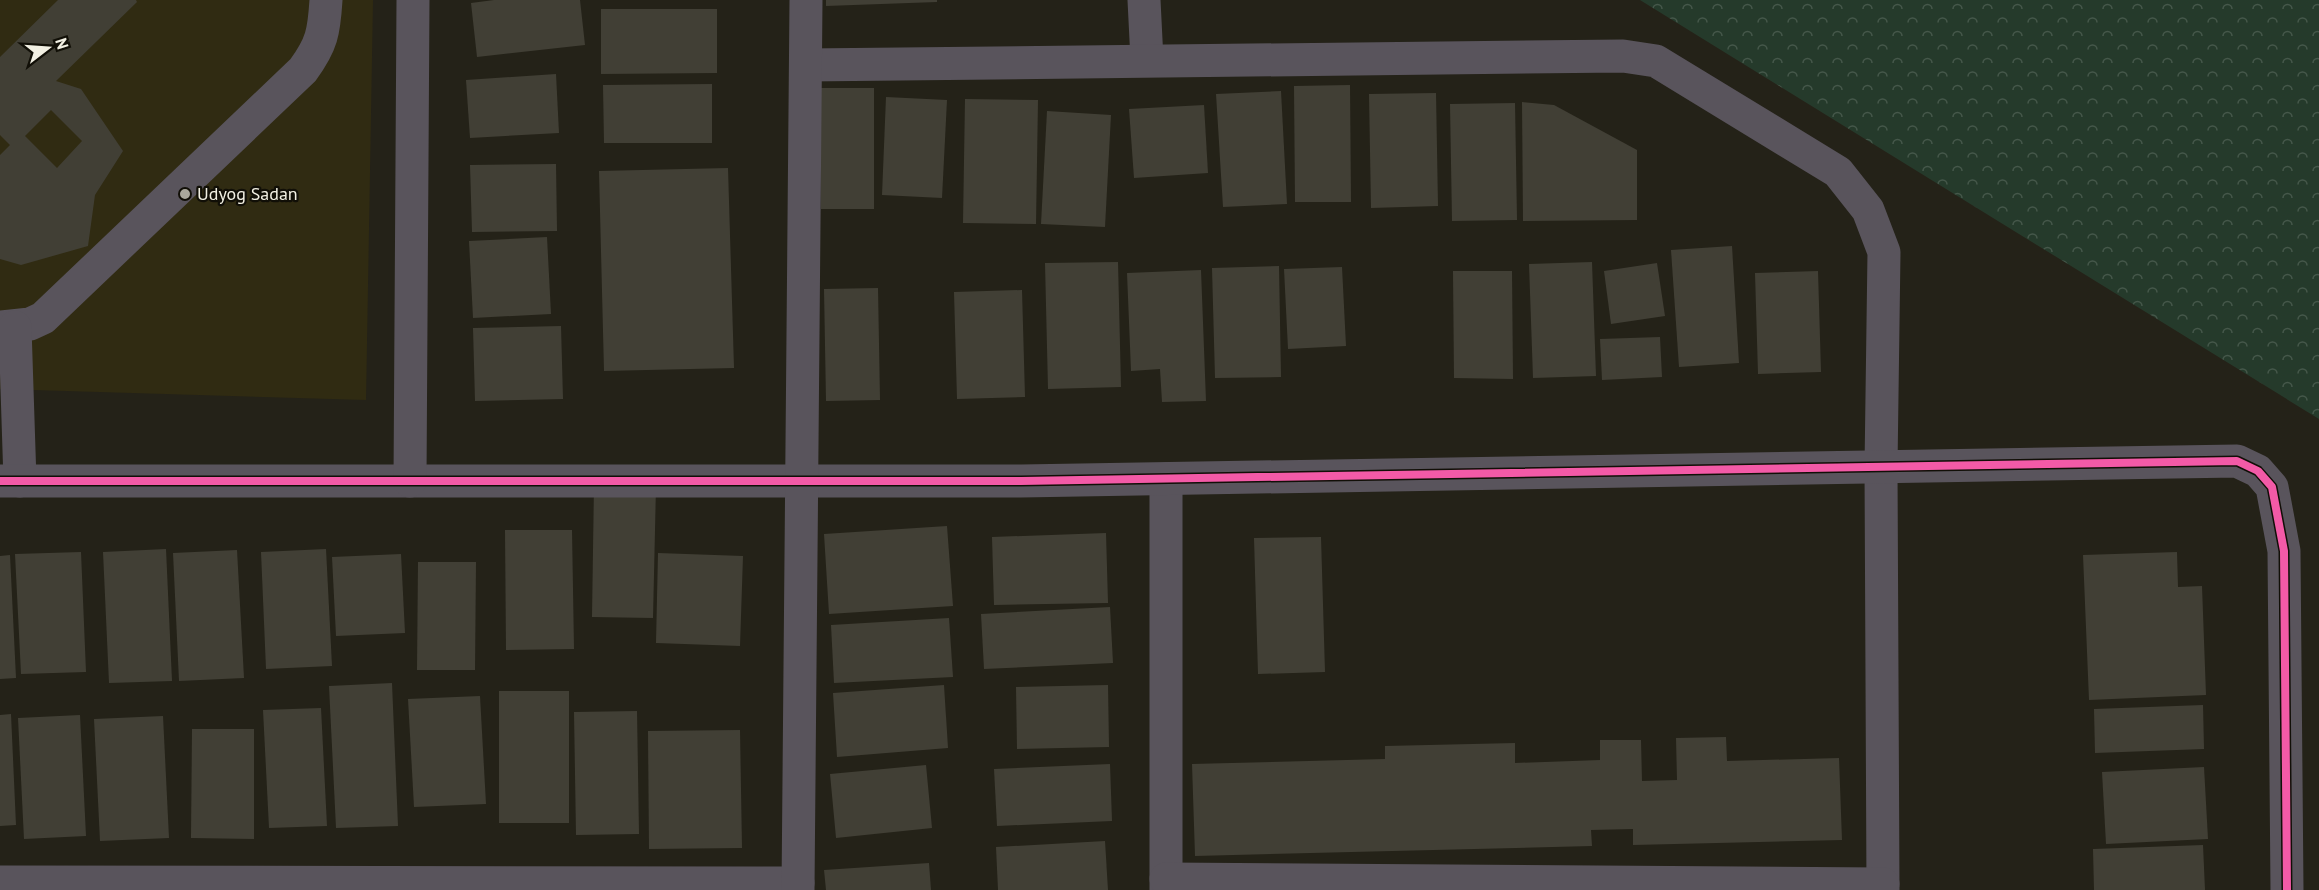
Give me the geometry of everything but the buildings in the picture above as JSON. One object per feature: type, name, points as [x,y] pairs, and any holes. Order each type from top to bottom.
[{"type":"street","points":[[326,0],[324,29],[317,51],[303,70],[43,318],[30,324],[7,327],[10,481],[1166,479],[2236,461],[2258,471],[2272,487],[2284,551],[2287,890]]},
{"type":"street","points":[[410,481],[413,0]]},
{"type":"street","points":[[0,882],[432,886],[798,886],[807,0]]},
{"type":"street","points":[[1144,0],[1147,60]]},
{"type":"street","points":[[806,65],[1623,56],[1656,61],[1838,172],[1868,210],[1884,252],[1881,467],[1883,887],[1166,885],[1166,479]]},
{"type":"shaded area","name":"Udyog Sadan","points":[[0,0],[373,0],[366,400],[0,389]]},
{"type":"green space","points":[[1640,0],[2319,0],[2319,419]]},
{"type":"cycle path","points":[[0,481],[1021,481],[2237,461],[2258,471],[2272,487],[2284,551],[2287,890]]},
{"type":"place","name":"Udyog Sadan","points":[[185,194]]}]
